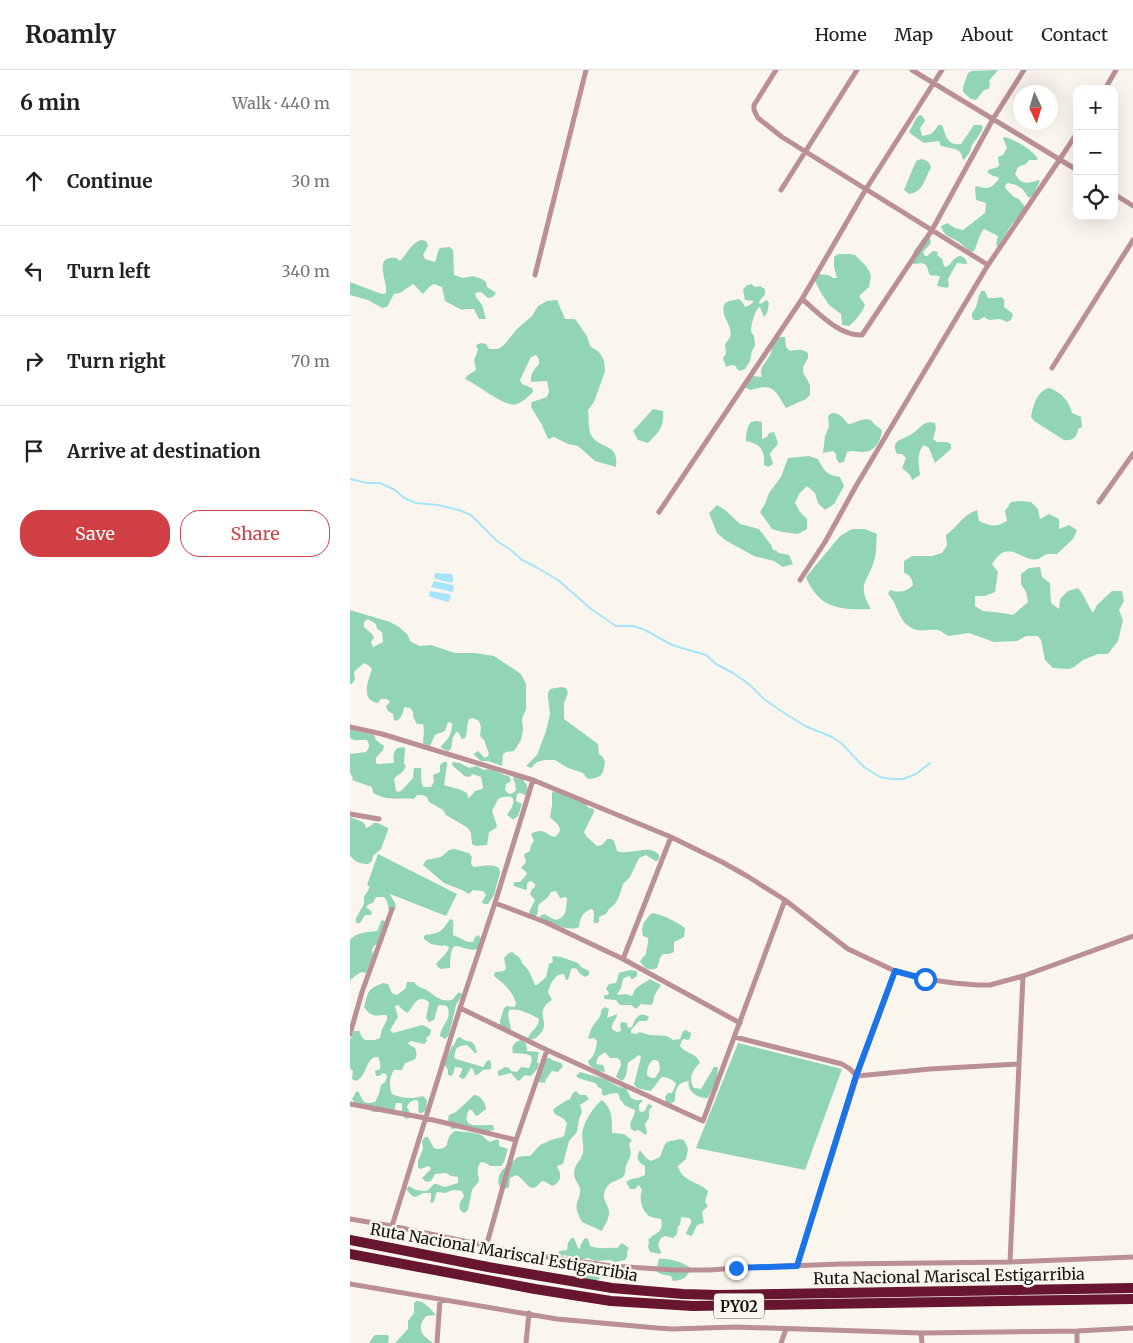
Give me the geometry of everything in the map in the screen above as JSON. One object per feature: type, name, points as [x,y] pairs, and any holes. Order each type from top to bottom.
[{"type":"highway","name":"Ruta Nacional Mariscal Estigarribia","points":[[350,1240],[488,1268],[603,1287],[683,1294],[1133,1288]]},
{"type":"highway","name":"Ruta Nacional Mariscal Estigarribia","points":[[350,1254],[611,1301],[685,1306],[1133,1298]]},
{"type":"street","points":[[535,275],[586,70]]},
{"type":"street","points":[[776,70],[754,105],[755,114],[758,118],[776,132],[988,264]]},
{"type":"street","points":[[781,190],[857,70]]},
{"type":"street","points":[[912,70],[1073,167]]},
{"type":"street","points":[[659,512],[802,299],[866,189],[942,70]]},
{"type":"street","points":[[802,299],[833,325],[855,336],[862,336],[932,230],[993,119],[1024,70]]},
{"type":"street","points":[[1107,85],[1116,70]]},
{"type":"street","points":[[800,580],[825,542],[856,486],[988,264],[1073,139]]},
{"type":"street","points":[[1118,197],[1133,206]]},
{"type":"street","points":[[1052,368],[1133,240]]},
{"type":"street","points":[[1099,502],[1133,454]]},
{"type":"street","points":[[350,727],[382,734],[533,780],[671,837],[722,862],[786,900],[848,949],[895,971],[925,979],[977,985],[996,983],[1023,976],[1133,936]]},
{"type":"street","points":[[392,1226],[460,1008],[496,903],[533,780]]},
{"type":"street","points":[[350,814],[379,819]]},
{"type":"street","points":[[623,959],[671,837]]},
{"type":"street","points":[[460,1008],[703,1121],[786,900]]},
{"type":"street","points":[[496,903],[545,922],[623,959],[740,1023]]},
{"type":"street","points":[[350,1034],[362,992],[392,908]]},
{"type":"street","points":[[797,1266],[856,1076],[895,971]]},
{"type":"street","points":[[1010,1262],[1023,976]]},
{"type":"street","points":[[735,1037],[842,1064],[856,1076]]},
{"type":"street","points":[[486,1247],[516,1140],[547,1050]]},
{"type":"street","points":[[856,1076],[930,1069],[1019,1064]]},
{"type":"street","points":[[350,1104],[425,1118],[516,1140]]},
{"type":"street","points":[[350,1220],[392,1226],[527,1254],[612,1266],[674,1270],[1010,1262],[1133,1257]]},
{"type":"street","points":[[350,1284],[557,1319],[657,1328],[735,1327],[921,1333],[1077,1331],[1133,1328]]},
{"type":"street","points":[[437,1343],[440,1300]]},
{"type":"street","points":[[526,1343],[529,1313]]},
{"type":"street","points":[[781,1343],[786,1329]]},
{"type":"street","points":[[1077,1331],[1077,1343]]},
{"type":"street","points":[[921,1333],[922,1343]]},
{"type":"green space","points":[[998,70],[989,81],[989,89],[984,90],[976,100],[971,99],[963,92],[968,73],[972,71]]},
{"type":"green space","points":[[921,115],[925,121],[920,128],[922,136],[932,133],[938,125],[942,125],[947,139],[956,144],[961,144],[974,125],[981,125],[983,127],[964,160],[959,151],[941,146],[939,141],[924,143],[909,132],[917,117]]},
{"type":"green space","points":[[1003,138],[1014,140],[1032,152],[1038,159],[1029,160],[1026,164],[1018,167],[1015,174],[1018,178],[1025,183],[1040,181],[1033,195],[1029,198],[1019,186],[1006,184],[1005,188],[1014,197],[1019,199],[1025,207],[1024,210],[1012,224],[998,246],[996,245],[998,236],[984,229],[973,252],[945,234],[941,226],[947,223],[963,230],[985,213],[986,203],[976,200],[975,188],[977,186],[989,187],[999,179],[988,173],[988,170],[998,167],[998,157],[1003,155],[1007,148]]},
{"type":"green space","points":[[921,159],[928,162],[931,168],[921,188],[909,194],[904,190],[916,161]]},
{"type":"green space","points":[[924,237],[929,237],[931,242],[923,252],[925,256],[933,251],[938,252],[937,255],[942,259],[946,267],[959,256],[963,257],[966,261],[967,264],[957,263],[948,279],[949,286],[947,288],[937,286],[940,276],[930,275],[926,265],[912,263],[914,251]]},
{"type":"green space","points":[[421,240],[426,241],[428,246],[423,255],[425,259],[435,262],[440,248],[450,247],[453,250],[454,275],[463,278],[473,276],[482,279],[486,282],[487,287],[496,293],[493,297],[488,298],[481,292],[475,293],[482,305],[486,319],[479,319],[474,309],[462,310],[445,301],[442,287],[434,284],[423,294],[413,284],[400,293],[394,294],[387,307],[382,308],[368,300],[350,295],[350,282],[379,293],[386,293],[383,270],[385,261],[389,258],[396,258],[400,261],[411,247]]},
{"type":"green space","points":[[838,254],[855,255],[866,266],[871,276],[869,287],[859,296],[865,305],[858,317],[849,326],[842,325],[841,314],[829,305],[814,279],[818,274],[837,278],[834,257]]},
{"type":"green space","points":[[751,284],[765,289],[765,294],[759,302],[760,304],[767,300],[769,303],[764,317],[760,307],[755,313],[751,332],[754,336],[755,346],[750,361],[745,369],[740,371],[736,366],[726,367],[723,358],[726,354],[725,344],[731,333],[723,309],[725,303],[739,299],[745,307],[750,305],[754,301],[745,300],[743,290]]},
{"type":"green space","points":[[981,291],[985,291],[988,298],[1001,297],[1004,299],[1004,307],[1013,315],[1011,320],[1007,322],[1000,319],[989,320],[984,317],[974,320],[972,313],[976,308]]},
{"type":"green space","points":[[557,300],[565,319],[575,319],[587,336],[590,346],[599,352],[604,360],[605,371],[594,402],[588,410],[589,427],[590,433],[595,440],[608,447],[615,454],[616,467],[595,461],[578,446],[568,444],[554,437],[548,439],[531,407],[532,402],[547,397],[549,391],[547,381],[531,382],[532,374],[539,364],[539,359],[536,355],[531,357],[520,380],[522,384],[532,388],[533,392],[517,404],[506,403],[465,379],[476,370],[474,360],[478,350],[476,345],[481,343],[486,344],[489,349],[498,349],[532,316],[538,306],[547,301]]},
{"type":"green space","points":[[780,337],[785,337],[786,347],[790,351],[802,350],[808,353],[803,372],[810,385],[810,395],[806,399],[786,408],[776,393],[769,388],[764,387],[751,390],[746,388],[746,382],[752,376],[762,377],[761,370],[770,355],[774,342]]},
{"type":"green space","points":[[1049,388],[1061,394],[1067,401],[1072,413],[1081,417],[1082,427],[1078,429],[1077,435],[1072,439],[1064,440],[1034,421],[1031,417],[1034,404],[1041,392]]},
{"type":"green space","points":[[653,409],[663,411],[663,422],[660,429],[648,443],[638,440],[633,431]]},
{"type":"green space","points":[[832,413],[840,415],[848,424],[862,420],[871,420],[882,430],[877,445],[867,452],[847,452],[844,462],[839,463],[833,451],[823,453],[825,436],[829,427],[828,416]]},
{"type":"green space","points":[[751,422],[762,422],[762,439],[767,437],[769,433],[774,432],[778,443],[770,454],[773,464],[768,467],[764,465],[764,455],[761,448],[746,441],[747,431]]},
{"type":"green space","points":[[930,422],[935,423],[936,429],[933,439],[937,442],[951,444],[951,449],[935,463],[929,448],[924,445],[919,455],[920,475],[912,480],[910,475],[902,468],[906,458],[902,454],[897,454],[895,446],[898,441]]},
{"type":"green space","points":[[809,456],[818,459],[829,474],[840,477],[844,486],[834,504],[825,510],[818,503],[815,493],[807,486],[799,494],[795,503],[807,519],[807,529],[798,534],[772,529],[760,512],[769,493],[781,477],[788,458]]},
{"type":"green space","points":[[1011,502],[1031,502],[1038,509],[1040,519],[1049,514],[1059,519],[1059,529],[1069,525],[1077,530],[1073,539],[1057,554],[1048,554],[1038,559],[1032,559],[1009,551],[998,556],[992,564],[998,572],[995,592],[985,596],[975,596],[975,606],[983,611],[1013,615],[1028,602],[1026,592],[1021,584],[1021,574],[1029,568],[1040,567],[1042,577],[1050,583],[1051,603],[1059,609],[1060,599],[1068,591],[1078,588],[1093,613],[1097,605],[1112,591],[1122,591],[1124,601],[1119,610],[1123,620],[1118,641],[1108,654],[1098,654],[1083,660],[1069,669],[1053,668],[1045,660],[1041,640],[1038,636],[1026,636],[1017,641],[994,642],[969,633],[948,636],[938,630],[913,629],[900,616],[888,594],[890,590],[902,591],[913,585],[910,577],[904,573],[904,561],[912,556],[932,556],[942,553],[947,545],[946,535],[972,512],[977,510],[979,521],[990,525],[999,525],[1007,521],[1005,511]]},
{"type":"green space","points":[[717,505],[740,524],[759,529],[773,550],[789,555],[793,564],[783,567],[774,561],[754,556],[725,540],[717,533],[709,513]]},
{"type":"green space","points":[[852,529],[865,529],[877,534],[875,557],[864,587],[866,600],[871,609],[840,608],[832,605],[817,596],[806,577],[840,536]]},
{"type":"green space","points":[[350,610],[390,622],[407,634],[411,642],[420,646],[431,645],[455,653],[475,653],[494,656],[521,674],[526,684],[526,709],[522,719],[523,730],[521,740],[514,751],[503,754],[502,766],[488,761],[481,761],[474,755],[478,751],[485,758],[489,754],[484,740],[480,736],[481,727],[479,721],[473,718],[469,719],[465,738],[462,739],[458,732],[456,732],[451,749],[448,751],[441,748],[441,746],[450,736],[452,723],[448,722],[445,731],[435,735],[430,746],[423,744],[423,724],[417,724],[410,708],[404,707],[402,715],[396,721],[393,714],[388,711],[386,706],[390,702],[387,699],[381,699],[378,703],[369,698],[367,689],[372,669],[368,665],[364,663],[354,672],[355,679],[350,684]],"holes":[[[368,619],[376,624],[377,629],[382,632],[383,642],[373,647],[371,642],[374,638],[364,627],[364,622]]]},
{"type":"green space","points":[[566,688],[568,693],[564,703],[564,719],[598,744],[599,754],[605,762],[600,776],[589,779],[583,773],[568,768],[555,760],[537,762],[531,768],[526,766],[537,755],[546,731],[550,714],[548,693],[550,689]]},
{"type":"green space","points":[[350,729],[374,735],[376,740],[384,746],[376,758],[376,763],[378,764],[394,763],[394,752],[400,747],[404,747],[404,764],[406,766],[394,779],[396,791],[399,792],[413,778],[414,768],[421,768],[423,787],[431,787],[434,782],[433,775],[440,772],[440,765],[444,762],[447,762],[447,765],[444,785],[464,791],[467,793],[468,798],[475,791],[482,789],[481,777],[473,774],[469,777],[464,776],[453,766],[453,762],[460,763],[469,768],[477,766],[483,770],[493,770],[509,776],[511,781],[506,784],[505,790],[509,794],[516,790],[514,777],[522,778],[527,785],[528,791],[525,795],[517,794],[516,801],[522,804],[518,816],[512,819],[507,815],[513,805],[513,798],[503,797],[498,799],[492,811],[497,826],[489,832],[487,845],[476,846],[472,844],[471,833],[468,828],[446,815],[443,810],[429,802],[427,797],[417,795],[414,799],[389,798],[373,793],[372,787],[352,780],[350,754],[366,752],[369,744],[367,740],[354,740],[350,738]]},
{"type":"green space","points":[[553,791],[567,795],[577,801],[586,801],[586,805],[589,808],[594,809],[584,832],[597,846],[602,845],[607,839],[611,839],[614,841],[617,851],[650,850],[659,855],[657,861],[646,855],[639,858],[630,877],[623,884],[615,904],[606,914],[599,917],[599,922],[597,923],[594,923],[594,912],[591,909],[582,916],[579,927],[574,928],[560,926],[541,919],[540,916],[544,914],[555,920],[564,915],[567,899],[566,897],[560,898],[556,891],[551,892],[548,898],[540,904],[535,917],[530,915],[529,912],[535,900],[530,894],[535,884],[531,881],[528,882],[526,890],[514,886],[514,882],[520,882],[527,874],[521,868],[526,862],[524,854],[530,851],[534,841],[531,834],[541,831],[555,837],[560,831],[559,826],[550,817]]},
{"type":"green space","points":[[350,817],[362,822],[366,828],[373,823],[378,823],[388,828],[381,849],[368,864],[358,862],[350,855]]},
{"type":"green space","points":[[454,849],[469,853],[472,857],[471,864],[474,867],[490,865],[499,868],[500,873],[494,895],[488,904],[482,902],[486,895],[483,891],[473,890],[469,894],[444,883],[423,865],[426,860],[441,857],[449,850]]},
{"type":"green space","points":[[378,854],[457,894],[446,916],[390,894],[395,904],[394,911],[389,911],[384,897],[376,897],[373,903],[366,907],[372,912],[371,915],[365,915],[360,923],[356,923],[356,918],[364,904],[364,897],[370,887],[367,885]]},
{"type":"green space","points":[[652,913],[661,915],[685,928],[684,937],[674,942],[674,952],[663,954],[657,968],[647,969],[640,961],[646,954],[648,942],[648,938],[643,936],[642,932],[645,921]]},
{"type":"green space","points":[[450,919],[453,920],[453,935],[468,942],[473,942],[475,937],[479,935],[481,939],[478,949],[471,950],[457,946],[454,947],[450,968],[441,969],[436,964],[446,954],[449,947],[431,944],[424,937],[425,935],[441,931]]},
{"type":"green space","points":[[383,920],[386,922],[387,929],[382,942],[375,945],[372,949],[373,955],[366,973],[361,972],[351,979],[350,982],[350,940],[359,934],[377,931]]},
{"type":"green space","points":[[512,952],[520,958],[529,971],[535,985],[546,977],[549,964],[553,962],[552,957],[554,956],[578,963],[589,971],[589,975],[585,977],[577,969],[573,968],[568,980],[566,980],[564,974],[561,974],[553,980],[548,992],[552,1000],[543,1009],[543,1029],[540,1034],[530,1040],[528,1038],[539,1019],[532,1015],[521,1011],[509,1010],[508,1015],[511,1029],[509,1030],[500,1025],[504,1008],[507,1006],[515,1007],[516,1003],[510,991],[494,976],[495,972],[504,971],[506,968],[504,958]]},
{"type":"green space","points":[[630,970],[637,971],[637,976],[633,979],[630,976],[623,979],[617,995],[626,994],[632,996],[636,988],[650,979],[661,985],[651,1005],[641,1004],[636,1009],[631,1005],[620,1005],[616,1000],[605,999],[604,995],[609,993],[606,989],[609,984],[616,983],[619,973]]},
{"type":"green space","points":[[407,982],[414,982],[442,1000],[452,1000],[459,992],[462,994],[456,1005],[449,1035],[445,1039],[440,1036],[449,1015],[447,1006],[438,1006],[434,1020],[429,1022],[426,1018],[429,1003],[424,999],[418,1000],[407,1013],[398,1005],[395,1006],[398,1017],[390,1030],[393,1033],[422,1025],[431,1030],[424,1044],[409,1042],[408,1044],[415,1048],[416,1057],[405,1063],[402,1070],[394,1070],[390,1079],[392,1094],[408,1098],[423,1096],[427,1100],[426,1110],[422,1113],[419,1113],[417,1100],[412,1101],[407,1107],[412,1117],[406,1119],[402,1115],[401,1103],[396,1103],[395,1113],[390,1114],[373,1112],[366,1107],[356,1104],[352,1099],[358,1091],[365,1102],[375,1102],[381,1085],[387,1077],[383,1073],[376,1076],[375,1071],[380,1069],[380,1064],[378,1057],[375,1057],[369,1062],[360,1079],[356,1081],[352,1079],[350,1040],[354,1031],[360,1031],[361,1036],[365,1040],[380,1038],[387,1015],[372,1015],[364,1007],[371,989],[383,983],[388,984],[392,993],[397,995],[405,989]]},
{"type":"green space","points":[[605,1007],[609,1009],[607,1018],[617,1014],[612,1029],[617,1032],[621,1031],[620,1024],[622,1022],[627,1023],[628,1028],[632,1027],[636,1018],[643,1014],[649,1017],[647,1021],[639,1021],[631,1030],[631,1033],[637,1034],[639,1032],[667,1036],[673,1040],[680,1039],[683,1031],[686,1030],[691,1033],[690,1038],[682,1040],[680,1046],[696,1057],[700,1063],[692,1075],[691,1082],[694,1088],[701,1089],[714,1067],[718,1067],[717,1079],[708,1098],[694,1094],[689,1088],[689,1081],[679,1085],[675,1101],[671,1104],[666,1102],[665,1097],[668,1093],[672,1093],[676,1084],[664,1077],[650,1091],[637,1088],[634,1084],[641,1057],[639,1055],[628,1063],[626,1076],[622,1081],[616,1077],[621,1065],[620,1060],[610,1058],[605,1052],[598,1057],[596,1064],[603,1065],[605,1072],[598,1071],[589,1065],[588,1061],[594,1055],[597,1041],[594,1038],[588,1039],[592,1028],[600,1017],[601,1010]],"holes":[[[653,1060],[659,1062],[660,1070],[655,1078],[651,1078],[647,1075],[649,1065]]]},
{"type":"green space","points":[[460,1037],[463,1040],[472,1042],[477,1053],[467,1045],[460,1046],[456,1049],[454,1057],[483,1067],[489,1060],[491,1062],[491,1069],[483,1070],[475,1075],[471,1068],[463,1079],[459,1077],[462,1068],[455,1067],[452,1076],[448,1075],[448,1070],[444,1064],[452,1046],[457,1038]]},
{"type":"green space","points":[[521,1040],[526,1044],[527,1051],[539,1052],[538,1068],[531,1076],[525,1075],[518,1081],[511,1073],[499,1076],[498,1071],[505,1067],[517,1072],[521,1067],[529,1068],[532,1060],[531,1056],[513,1053],[512,1048]]},
{"type":"green space","points":[[738,1043],[842,1069],[805,1170],[696,1148]]},
{"type":"green space","points":[[546,1058],[561,1063],[563,1066],[558,1072],[552,1071],[545,1083],[538,1082]]},
{"type":"green space","points":[[580,1072],[605,1079],[619,1087],[626,1088],[631,1098],[643,1100],[639,1105],[641,1112],[645,1111],[648,1104],[653,1106],[649,1110],[649,1118],[645,1124],[647,1133],[645,1135],[639,1130],[634,1131],[631,1129],[630,1124],[635,1110],[624,1105],[617,1093],[604,1096],[602,1089],[595,1083],[576,1076]]},
{"type":"green space","points":[[576,1091],[580,1095],[586,1095],[589,1099],[580,1105],[582,1112],[577,1132],[569,1141],[563,1164],[557,1167],[560,1179],[552,1186],[542,1181],[536,1187],[531,1188],[516,1175],[510,1178],[508,1188],[501,1189],[498,1181],[499,1177],[508,1165],[518,1157],[530,1156],[540,1145],[564,1136],[567,1123],[555,1114],[553,1110],[570,1099]]},
{"type":"green space","points":[[474,1095],[482,1100],[486,1109],[477,1116],[472,1110],[469,1110],[467,1121],[473,1125],[493,1125],[494,1130],[452,1129],[448,1118],[449,1115],[456,1112]]},
{"type":"green space","points":[[602,1100],[610,1111],[612,1133],[624,1134],[632,1140],[629,1144],[630,1155],[624,1176],[609,1185],[604,1194],[609,1213],[602,1231],[582,1222],[577,1210],[580,1190],[574,1174],[583,1153],[582,1133],[585,1124],[592,1111]]},
{"type":"green space","points":[[455,1131],[482,1135],[490,1142],[497,1139],[499,1146],[508,1149],[501,1166],[490,1166],[481,1162],[479,1164],[479,1181],[472,1190],[468,1210],[464,1213],[459,1207],[464,1196],[462,1191],[437,1192],[434,1202],[431,1203],[431,1193],[423,1193],[416,1197],[412,1196],[406,1189],[409,1186],[416,1190],[425,1191],[434,1184],[445,1187],[458,1183],[458,1177],[446,1173],[435,1174],[431,1181],[426,1182],[422,1178],[431,1169],[430,1167],[418,1168],[418,1161],[423,1149],[422,1141],[425,1137],[428,1137],[434,1148],[441,1149],[447,1145],[449,1137]]},
{"type":"green space","points":[[679,1139],[684,1140],[688,1149],[686,1159],[678,1166],[680,1171],[687,1178],[708,1191],[705,1202],[708,1206],[702,1212],[704,1223],[697,1225],[692,1236],[686,1234],[691,1220],[681,1217],[677,1234],[673,1238],[665,1236],[661,1238],[658,1245],[660,1254],[650,1252],[648,1240],[659,1232],[662,1224],[661,1219],[649,1216],[644,1211],[641,1200],[642,1190],[639,1185],[635,1189],[630,1189],[626,1182],[645,1175],[645,1166],[638,1159],[640,1150],[651,1161],[660,1157],[667,1142]]},
{"type":"green space","points":[[571,1238],[574,1238],[580,1249],[585,1238],[588,1239],[590,1246],[597,1248],[617,1248],[622,1243],[629,1248],[627,1257],[625,1260],[615,1262],[610,1260],[595,1261],[588,1258],[567,1260],[566,1255],[558,1256],[559,1251],[567,1250]]},
{"type":"green space","points":[[659,1259],[676,1261],[685,1264],[691,1269],[684,1278],[673,1281],[671,1276],[656,1271]]},
{"type":"green space","points":[[592,1266],[605,1273],[593,1283],[580,1279],[574,1273],[573,1269],[577,1267]]},
{"type":"green space","points":[[416,1301],[425,1304],[436,1315],[426,1316],[421,1325],[423,1335],[433,1343],[395,1343],[408,1329],[408,1321],[414,1313],[414,1303]]},
{"type":"green space","points":[[375,1335],[388,1335],[389,1343],[369,1343]]},
{"type":"water","points":[[435,573],[452,574],[453,581],[451,583],[436,579],[434,577]]},
{"type":"water","points":[[434,581],[453,585],[453,592],[431,587]]},
{"type":"water","points":[[430,591],[451,595],[450,600],[448,602],[431,597],[429,596]]},
{"type":"waterway","points":[[350,479],[367,483],[380,483],[416,503],[438,505],[471,515],[497,541],[522,560],[558,580],[591,609],[616,626],[633,626],[643,629],[672,645],[706,655],[716,664],[750,685],[764,699],[778,709],[805,726],[832,737],[841,743],[864,767],[880,777],[903,779],[916,774],[930,763]]},
{"type":"route","points":[[736,1268],[797,1266],[856,1076],[895,971],[925,979]]}]
